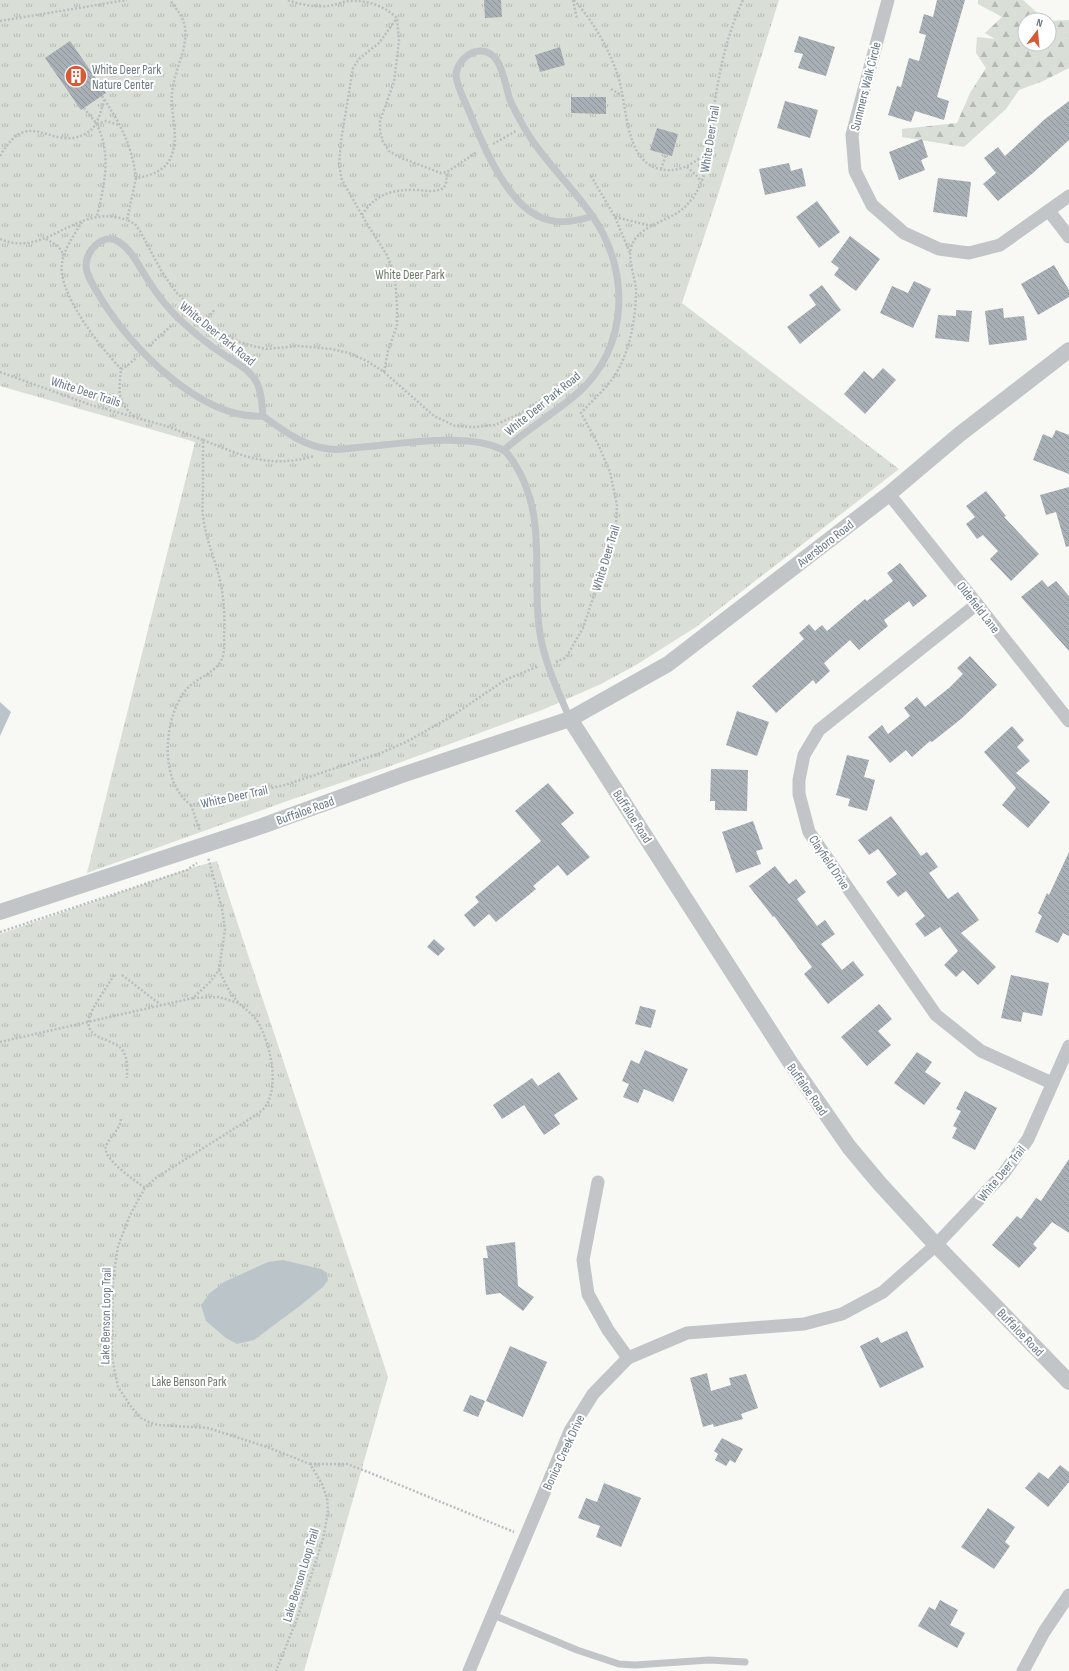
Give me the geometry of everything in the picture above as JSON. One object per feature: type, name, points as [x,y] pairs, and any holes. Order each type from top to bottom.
[{"type":"street","name":"Summers Walk Circle","points":[[888,0],[852,135],[855,171],[872,205],[904,233],[939,249],[969,253],[1000,245],[1069,196]]},
{"type":"street","points":[[1049,211],[1069,237]]},
{"type":"street","name":"Aversboro Road","points":[[570,719],[668,664],[889,494],[960,434],[1069,350]]},
{"type":"street","name":"Oldefield Lane","points":[[889,494],[1069,722]]},
{"type":"street","name":"Clayfield Drive","points":[[977,604],[819,730],[804,755],[799,780],[799,794],[809,832],[936,1015],[981,1051],[1052,1083]]},
{"type":"street","name":"Buffaloe Road","points":[[0,912],[262,826],[409,772],[570,719],[790,1062],[849,1147],[880,1184],[936,1245],[1069,1382]]},
{"type":"street","name":"White Deer Trail","points":[[936,1245],[1004,1173],[1028,1140],[1069,1046]]},
{"type":"street","points":[[598,1182],[583,1260],[588,1294],[608,1330],[628,1358]]},
{"type":"street","name":"Bonica Creek Drive","points":[[470,1671],[570,1431],[592,1394],[628,1358],[688,1333],[804,1324],[842,1314],[883,1292],[936,1245]]},
{"type":"street","points":[[1023,1671],[1044,1632],[1069,1595]]},
{"type":"lane","name":"White Deer Park Road","points":[[504,450],[522,434],[579,392],[593,376],[601,364],[617,327],[619,289],[610,248],[593,216],[530,139],[510,100],[499,63],[492,55],[482,52],[473,52],[459,64],[456,75],[464,99],[487,154],[511,192],[524,208],[538,217],[551,221],[573,222],[593,216]]},
{"type":"lane","name":"White Deer Park Road","points":[[263,416],[257,383],[244,367],[222,354],[190,328],[165,304],[131,253],[118,241],[103,240],[96,245],[88,254],[86,271],[109,312],[135,344],[166,373],[200,397],[215,405],[240,415],[252,417],[263,416],[289,435],[309,445],[330,450],[442,440],[463,440],[482,443],[504,450],[516,464],[530,499],[538,550],[538,610],[540,634],[547,665],[570,719]]},
{"type":"lane","points":[[493,1615],[577,1650],[619,1664],[635,1665],[714,1660],[745,1662]]},
{"type":"path","points":[[0,21],[127,0]]},
{"type":"path","points":[[136,178],[157,173],[165,167],[171,157],[175,144],[172,93],[175,73],[185,45],[185,34],[182,18],[170,0]]},
{"type":"path","points":[[288,0],[315,6],[329,6],[351,1],[363,1],[387,9],[397,18],[399,40],[394,82],[380,121],[380,131],[383,142],[389,151],[399,157],[434,171],[447,172],[477,152]]},
{"type":"path","points":[[574,0],[577,19]]},
{"type":"path","points":[[574,0],[593,23],[618,75],[629,129],[636,150],[646,163],[661,169],[673,171],[687,167],[709,151]]},
{"type":"path","name":"White Deer Trail","points":[[630,255],[631,247],[638,237],[646,229],[681,211],[695,196],[701,183],[709,151],[721,65],[728,38],[743,0]]},
{"type":"path","points":[[384,372],[388,351],[397,326],[398,305],[395,276],[387,255],[342,180],[339,165],[350,75],[359,59],[379,43],[397,18]]},
{"type":"path","points":[[611,89],[623,96]]},
{"type":"path","points":[[102,96],[120,125],[132,151],[136,178],[127,220]]},
{"type":"path","points":[[0,156],[15,138],[24,132],[36,130],[60,137],[72,138],[88,132],[96,124],[104,100]]},
{"type":"path","points":[[84,108],[96,124],[102,140],[106,164],[105,181],[97,216]]},
{"type":"path","points":[[96,124],[106,121],[120,125]]},
{"type":"path","points":[[490,145],[518,130]]},
{"type":"path","points":[[661,169],[666,155]]},
{"type":"path","points":[[687,167],[698,177],[701,183]]},
{"type":"path","points":[[362,215],[367,206],[382,195],[409,190],[433,192],[444,188],[446,184],[447,172]]},
{"type":"path","points":[[581,413],[610,381],[620,365],[625,352],[635,311],[635,283],[630,255],[616,218],[591,176]]},
{"type":"path","points":[[0,239],[20,244],[34,242],[97,216],[110,216],[127,220],[135,224],[140,230],[162,272],[176,292],[205,321],[228,336],[253,346],[266,349],[300,346],[330,349],[349,353],[367,361],[384,372],[434,416],[455,426],[475,428],[495,425],[518,414],[552,393],[559,391],[565,394]]},
{"type":"path","points":[[616,218],[646,225],[655,225]]},
{"type":"path","points":[[82,222],[64,256],[61,270],[72,302],[98,343],[120,369],[119,395],[115,402],[105,409]]},
{"type":"path","points":[[45,238],[58,246],[64,256]]},
{"type":"path","points":[[205,321],[215,309]]},
{"type":"path","points":[[147,348],[172,324]]},
{"type":"path","points":[[120,369],[127,366],[136,357]]},
{"type":"path","name":"White Deer Trails","points":[[0,372],[105,409],[166,426],[202,440]]},
{"type":"path","points":[[119,395],[127,410],[137,418]]},
{"type":"path","name":"White Deer Trail","points":[[554,662],[561,661],[568,656],[583,628],[611,545],[616,525],[617,505],[610,472],[598,444],[578,409]]},
{"type":"path","points":[[202,440],[244,456],[267,462],[295,460],[314,456],[322,448]]},
{"type":"path","name":"White Deer Trail","points":[[202,440],[203,515],[206,537],[222,589],[225,631],[222,659],[212,670],[190,685],[185,691],[175,712],[169,731],[168,752],[170,770],[179,794],[191,805],[285,785],[381,753],[408,742],[452,716],[505,680],[540,666]]},
{"type":"path","points":[[191,805],[200,833]]},
{"type":"path","points":[[193,998],[209,983],[219,970],[225,929],[224,919],[207,853]]},
{"type":"path","points":[[0,932],[187,870],[208,857]]},
{"type":"path","name":"Lake Benson Loop Trail","points":[[219,970],[239,1004],[249,1012],[259,1024],[268,1048],[273,1075],[272,1090],[267,1105],[256,1115],[157,1176],[145,1188],[123,1230],[115,1263],[112,1305],[112,1358],[118,1387],[132,1408],[141,1418],[158,1425],[208,1428],[267,1447],[310,1464],[322,1484],[327,1498],[328,1512],[323,1540],[298,1619],[276,1671]]},
{"type":"path","points":[[114,975],[90,1015],[90,1029],[95,1036],[115,1044],[123,1051],[127,1065],[127,1078]]},
{"type":"path","points":[[122,975],[162,1005]]},
{"type":"path","points":[[0,1042],[193,998],[219,997],[239,1004]]},
{"type":"path","points":[[121,1119],[120,1124],[106,1147],[106,1152],[115,1163],[145,1188]]},
{"type":"path","points":[[310,1464],[347,1464],[526,1537]]},
{"type":"green space","name":"White Deer Park","points":[[0,0],[779,0],[717,198],[682,303],[899,469],[696,627],[636,665],[601,684],[542,710],[385,768],[290,800],[87,873],[195,442],[0,386]]},
{"type":"green space","points":[[978,0],[1023,0],[1036,12],[1017,12],[1017,52],[1057,52],[1057,21],[1069,20],[1069,68],[1043,81],[1019,90],[1006,109],[964,147],[902,137],[902,129],[957,123],[970,93],[986,68],[976,53],[977,37],[995,39],[985,33],[1002,17],[978,4]]},
{"type":"green space","name":"Lake Benson Park","points":[[217,861],[388,1377],[304,1671],[0,1671],[0,934],[191,868]]},
{"type":"shaded area","points":[[0,702],[11,712],[0,736]]},
{"type":"shaded area","points":[[283,1260],[321,1269],[327,1273],[328,1280],[323,1287],[301,1305],[254,1340],[237,1344],[226,1338],[206,1321],[201,1305],[210,1293],[224,1282],[268,1262]]},
{"type":"building","points":[[484,0],[501,0],[502,17],[485,18]]},
{"type":"building","points":[[937,0],[965,0],[937,97],[949,101],[944,120],[915,111],[911,122],[888,115],[897,86],[901,87],[909,58],[919,61],[926,35],[919,33],[924,14],[933,17]]},
{"type":"building","points":[[799,36],[835,47],[826,76],[798,68],[803,54],[794,52]]},
{"type":"building","name":"White Deer Park Nature Center","points":[[70,41],[106,93],[81,110],[45,58]]},
{"type":"building","points":[[560,47],[565,65],[540,72],[535,55]]},
{"type":"building","points":[[571,97],[606,97],[606,114],[571,113]]},
{"type":"building","points":[[785,101],[818,110],[810,138],[777,128]]},
{"type":"building","points":[[1069,101],[1069,140],[1033,173],[998,201],[983,184],[996,173],[984,158],[998,147],[1005,156],[1045,119]]},
{"type":"building","points":[[657,128],[678,134],[672,156],[650,150]]},
{"type":"building","points":[[922,139],[928,157],[921,160],[925,170],[899,180],[889,152]]},
{"type":"building","points":[[789,163],[791,171],[802,168],[806,186],[765,195],[759,169]]},
{"type":"building","points":[[938,178],[971,182],[967,217],[933,212]]},
{"type":"building","points":[[817,201],[840,232],[819,248],[796,217]]},
{"type":"building","points":[[850,236],[880,259],[856,291],[834,275],[839,268],[831,262]]},
{"type":"building","points":[[1054,265],[1069,290],[1069,297],[1038,315],[1021,284]]},
{"type":"building","points":[[914,281],[931,289],[913,328],[880,313],[892,286],[908,293]]},
{"type":"building","points":[[822,285],[841,310],[800,344],[787,327],[816,305],[809,295]]},
{"type":"building","points":[[1003,308],[1004,318],[1024,316],[1027,340],[989,345],[985,311]]},
{"type":"building","points":[[956,310],[972,311],[969,342],[935,338],[938,315],[956,316]]},
{"type":"building","points":[[883,368],[896,380],[865,414],[844,394],[864,371],[873,379]]},
{"type":"building","points":[[1056,430],[1069,435],[1069,474],[1033,460],[1043,434],[1052,438]]},
{"type":"building","points":[[1069,487],[1069,546],[1066,547],[1056,512],[1046,515],[1040,495]]},
{"type":"building","points":[[986,491],[1006,516],[1004,517],[1039,554],[1011,581],[990,559],[998,551],[983,535],[977,539],[966,524],[975,517],[966,506]]},
{"type":"building","points":[[900,563],[927,596],[913,607],[909,601],[884,620],[888,626],[859,650],[850,640],[824,663],[830,671],[816,684],[813,680],[776,713],[752,686],[804,639],[799,633],[809,624],[815,631],[822,625],[827,631],[865,599],[867,601],[893,581],[887,573]]},
{"type":"building","points":[[1042,580],[1048,587],[1056,581],[1069,596],[1069,651],[1021,597]]},
{"type":"building","points":[[970,656],[997,685],[961,719],[932,742],[930,741],[912,757],[906,750],[890,763],[868,737],[882,725],[888,734],[910,716],[904,708],[917,697],[925,707],[949,688],[963,674],[957,668]]},
{"type":"building","points":[[737,711],[769,722],[757,756],[726,745]]},
{"type":"building","points":[[1012,726],[1024,740],[1017,747],[1030,761],[1016,773],[1050,802],[1028,828],[1002,805],[1016,788],[984,752]]},
{"type":"building","points":[[847,755],[869,760],[864,777],[875,780],[867,811],[848,806],[850,799],[836,795]]},
{"type":"building","points":[[711,769],[748,770],[747,811],[715,810],[715,801],[710,801]]},
{"type":"building","points":[[548,783],[574,813],[561,824],[590,857],[567,876],[558,865],[533,886],[536,889],[496,922],[489,914],[474,927],[464,915],[479,902],[475,897],[541,841],[515,811]]},
{"type":"building","points":[[891,816],[921,856],[927,852],[938,867],[929,873],[948,899],[958,892],[979,920],[961,933],[996,967],[978,985],[963,970],[956,977],[944,965],[958,951],[940,927],[925,937],[915,924],[925,916],[906,891],[898,897],[886,882],[897,874],[878,849],[869,855],[858,840]]},
{"type":"building","points":[[753,821],[763,849],[756,851],[761,864],[736,873],[722,832]]},
{"type":"building","points":[[1069,852],[1069,936],[1063,933],[1058,943],[1035,932],[1042,916],[1038,913],[1047,893],[1049,895]]},
{"type":"building","points":[[775,866],[789,884],[796,879],[806,892],[797,899],[817,926],[825,920],[835,934],[821,944],[842,970],[853,961],[864,975],[828,1004],[804,974],[812,967],[774,916],[773,917],[749,886]]},
{"type":"building","points":[[434,939],[445,949],[438,956],[427,947]]},
{"type":"building","points":[[1011,975],[1049,983],[1042,1016],[1023,1012],[1021,1022],[1001,1018]]},
{"type":"building","points":[[879,1004],[892,1019],[878,1031],[891,1045],[867,1066],[841,1037]]},
{"type":"building","points":[[640,1006],[656,1010],[651,1028],[635,1024]]},
{"type":"building","points":[[645,1050],[688,1069],[673,1102],[644,1089],[638,1103],[623,1097],[629,1084],[622,1081],[631,1060],[639,1064]]},
{"type":"building","points":[[917,1052],[932,1062],[925,1072],[941,1083],[924,1105],[894,1083]]},
{"type":"building","points":[[559,1072],[578,1099],[554,1115],[560,1124],[544,1135],[524,1105],[502,1119],[493,1105],[532,1078],[538,1086]]},
{"type":"building","points":[[965,1091],[997,1108],[975,1150],[952,1138],[957,1128],[953,1126],[961,1111],[956,1109]]},
{"type":"building","points":[[1069,1159],[1069,1233],[1052,1222],[1033,1244],[1037,1248],[1019,1268],[992,1245],[1017,1216],[1021,1219],[1036,1198],[1041,1201]]},
{"type":"building","points":[[515,1242],[518,1286],[534,1297],[523,1311],[500,1293],[486,1295],[483,1258],[488,1258],[486,1246]]},
{"type":"building","points":[[907,1331],[924,1367],[880,1388],[860,1346],[878,1337],[881,1343]]},
{"type":"building","points":[[510,1346],[547,1362],[523,1417],[486,1401]]},
{"type":"building","points":[[707,1373],[711,1391],[731,1385],[729,1378],[746,1374],[758,1408],[741,1414],[743,1419],[714,1427],[713,1424],[703,1427],[690,1378]]},
{"type":"building","points":[[470,1395],[485,1401],[478,1417],[463,1411]]},
{"type":"building","points":[[722,1438],[743,1449],[735,1463],[730,1460],[726,1466],[715,1460],[718,1454],[714,1451]]},
{"type":"building","points":[[1060,1465],[1069,1472],[1069,1482],[1048,1507],[1025,1488],[1039,1472],[1048,1479]]},
{"type":"building","points":[[604,1483],[641,1498],[621,1547],[596,1537],[600,1526],[578,1518],[586,1498],[597,1502]]},
{"type":"building","points":[[988,1508],[1015,1527],[1005,1542],[1010,1546],[994,1569],[961,1547]]},
{"type":"building","points":[[940,1600],[958,1610],[950,1625],[965,1633],[957,1648],[918,1626],[929,1607],[935,1610]]},
{"type":"place","name":"White Deer Park Nature Center","points":[[76,76]]}]
